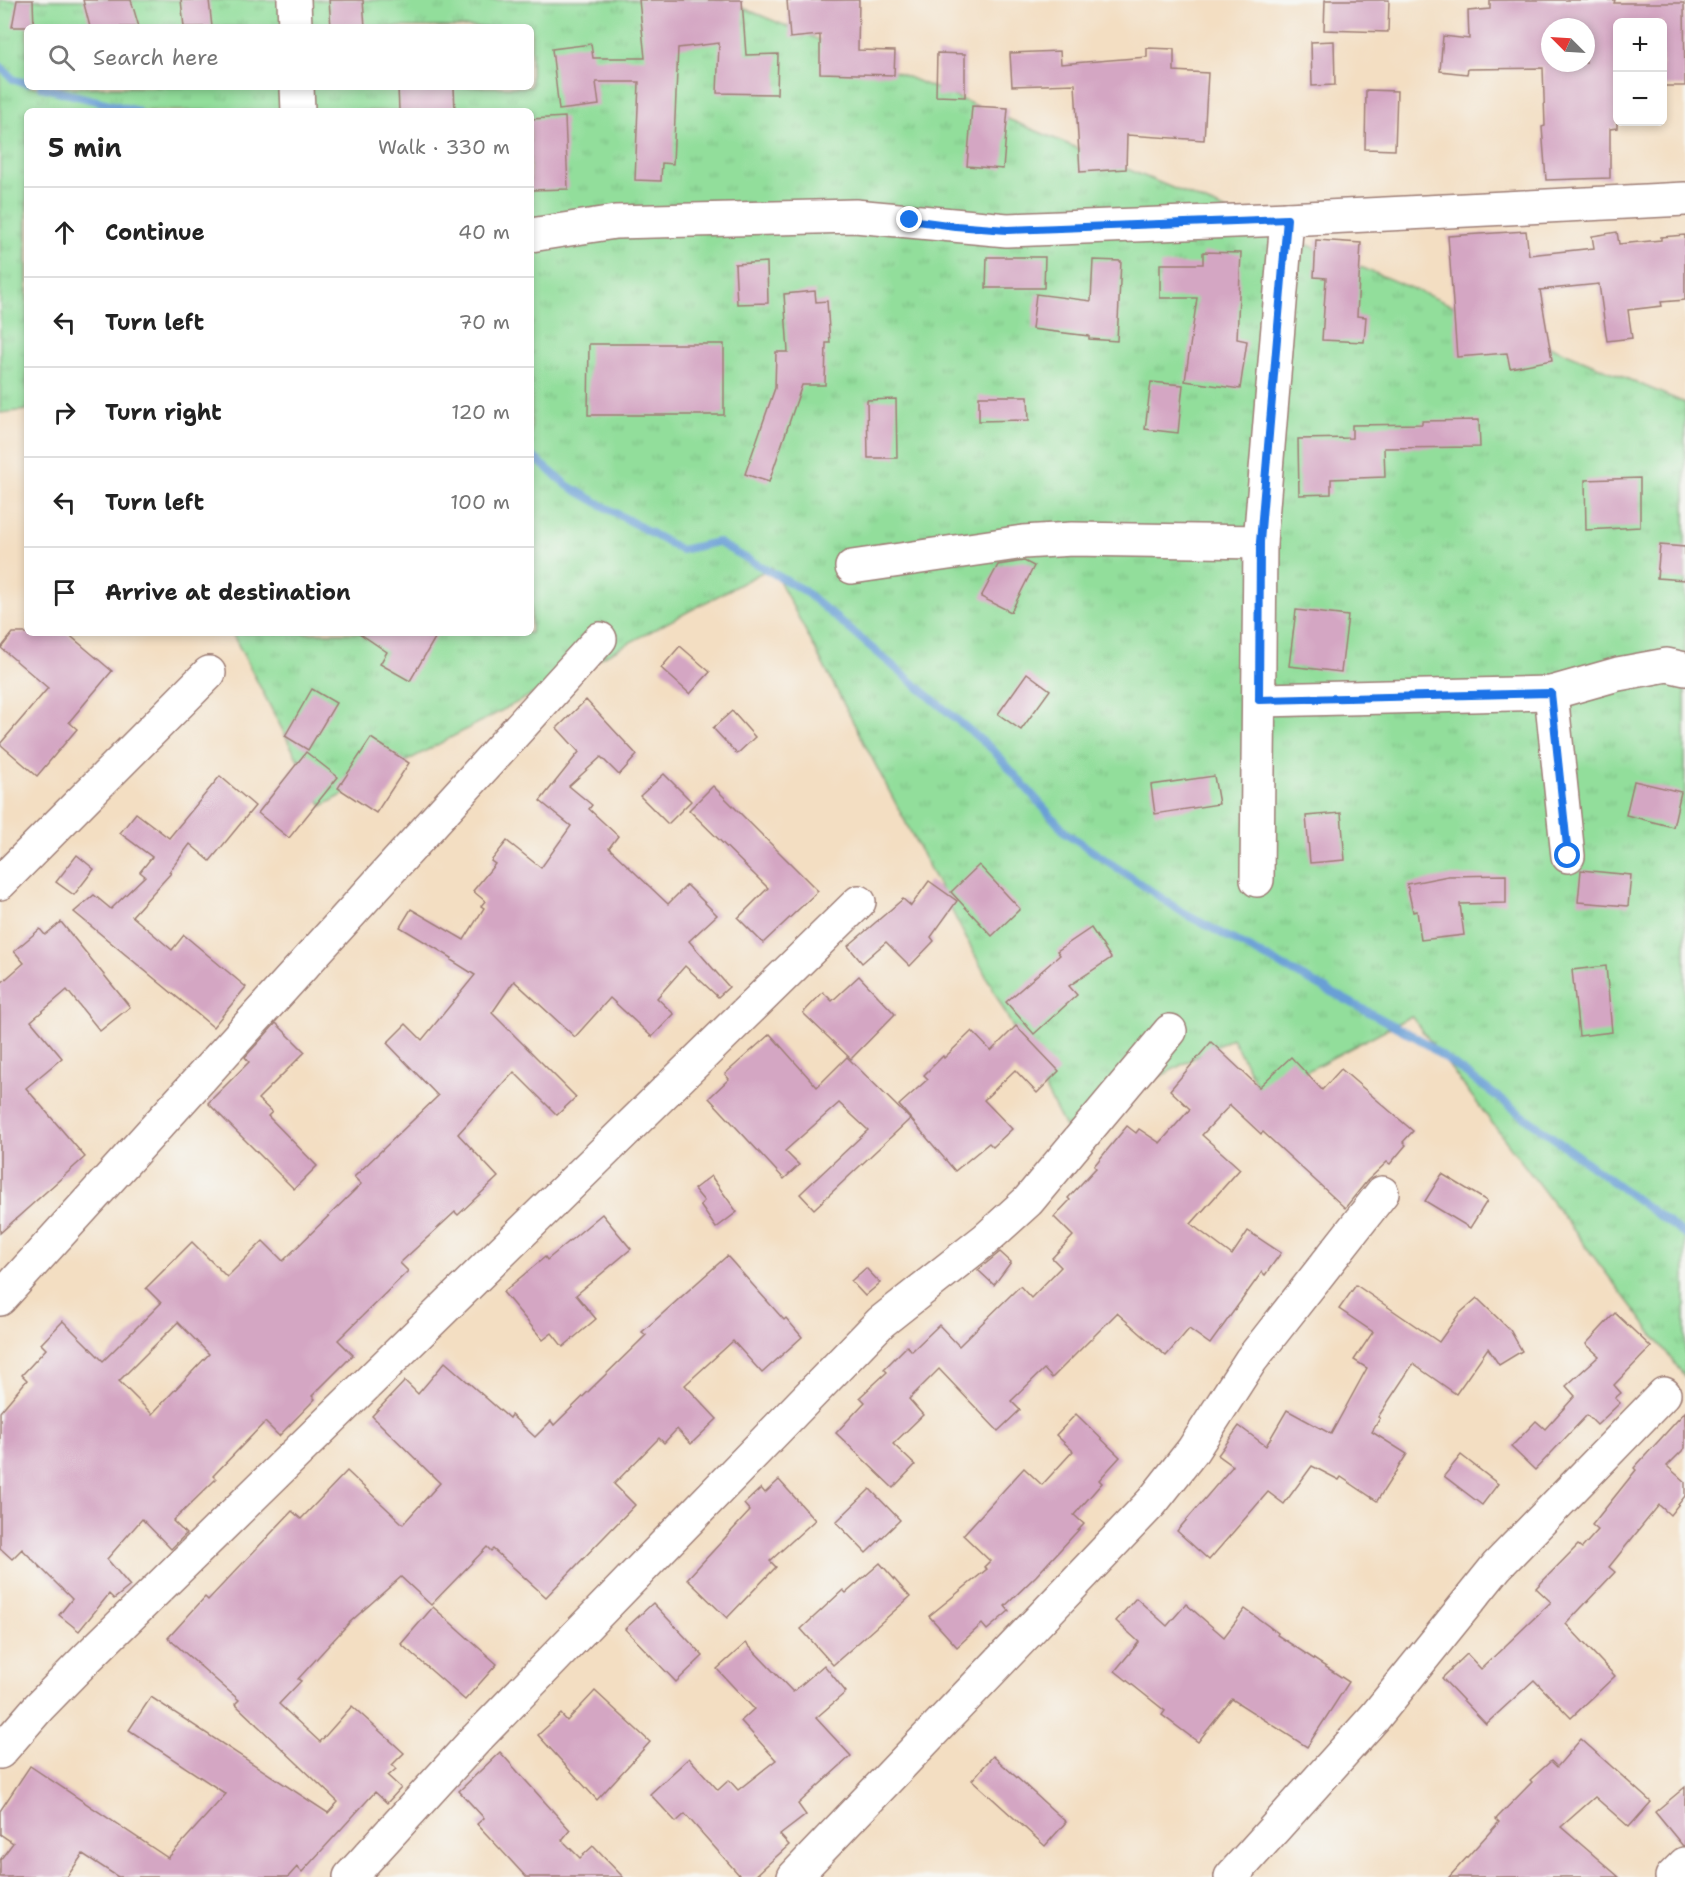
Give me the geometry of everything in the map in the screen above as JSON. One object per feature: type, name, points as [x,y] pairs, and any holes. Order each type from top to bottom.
[{"type":"street","points":[[294,0],[295,24]]},
{"type":"street","points":[[297,90],[298,108]]},
{"type":"street","points":[[534,235],[615,222],[855,216],[1007,230],[1287,219],[1685,199]]},
{"type":"street","points":[[1257,880],[1260,542],[1287,219]]},
{"type":"street","points":[[852,567],[1023,542],[1072,539],[1260,542]]},
{"type":"street","points":[[0,1299],[600,639]]},
{"type":"street","points":[[1259,700],[1551,693],[1618,674],[1667,665],[1685,669]]},
{"type":"street","points":[[0,883],[209,673]]},
{"type":"street","points":[[1551,693],[1568,856]]},
{"type":"street","points":[[0,1752],[39,1707],[85,1660],[859,902]]},
{"type":"street","points":[[350,1877],[477,1738],[881,1322],[986,1239],[1029,1201],[1170,1031]]},
{"type":"street","points":[[794,1877],[1152,1502],[1193,1450],[1251,1360],[1382,1193]]},
{"type":"street","points":[[1231,1877],[1375,1717],[1497,1566],[1664,1394]]},
{"type":"street","points":[[1672,1877],[1685,1864]]},
{"type":"green space","points":[[0,0],[724,0],[1685,403],[1685,1377],[1411,1016],[1262,1095],[1232,1038],[1065,1127],[772,567],[322,806],[234,636],[534,636],[534,108],[24,108],[24,410],[0,413]]},
{"type":"building","points":[[17,0],[33,0],[34,24],[12,27]]},
{"type":"building","points":[[83,0],[131,0],[138,24],[89,24]]},
{"type":"building","points":[[181,0],[209,0],[212,24],[184,24]]},
{"type":"building","points":[[329,0],[363,0],[365,24],[331,24]]},
{"type":"building","points":[[639,0],[742,0],[746,55],[778,54],[777,94],[717,93],[719,43],[678,48],[673,164],[662,163],[661,181],[635,180],[639,82],[596,82],[599,105],[559,110],[552,49],[591,44],[593,58],[645,58]]},
{"type":"building","points":[[787,0],[859,0],[858,50],[895,51],[894,75],[820,73],[820,35],[790,38]]},
{"type":"building","points":[[1325,0],[1389,0],[1388,32],[1324,30]]},
{"type":"building","points":[[1490,0],[1615,0],[1614,3],[1684,3],[1685,86],[1667,86],[1667,18],[1613,18],[1613,126],[1617,128],[1610,129],[1610,178],[1546,180],[1542,127],[1545,126],[1543,72],[1595,72],[1595,18],[1541,18],[1541,68],[1468,69],[1467,74],[1440,71],[1443,36],[1469,39],[1468,11],[1490,9]]},
{"type":"building","points":[[1334,41],[1335,85],[1312,86],[1311,42]]},
{"type":"building","points":[[1147,48],[1174,49],[1174,71],[1208,73],[1204,140],[1127,135],[1126,169],[1080,172],[1075,84],[1012,86],[1010,53],[1060,51],[1061,64],[1147,57]]},
{"type":"building","points":[[937,53],[965,54],[965,97],[936,96]]},
{"type":"building","points":[[398,90],[454,90],[455,108],[399,108]]},
{"type":"building","points":[[1366,90],[1397,91],[1395,150],[1365,149]]},
{"type":"building","points":[[972,106],[1008,108],[1003,169],[967,166]]},
{"type":"building","points":[[565,117],[568,189],[534,190],[534,119]]},
{"type":"building","points":[[1526,231],[1529,255],[1594,248],[1592,236],[1617,232],[1619,244],[1685,235],[1685,300],[1661,302],[1662,306],[1628,310],[1632,338],[1607,341],[1599,284],[1540,290],[1552,360],[1510,368],[1507,353],[1457,357],[1448,236]]},
{"type":"building","points":[[1316,240],[1361,243],[1357,316],[1366,317],[1364,342],[1322,340],[1326,278],[1314,277]]},
{"type":"building","points":[[1203,252],[1241,253],[1237,339],[1247,341],[1240,389],[1185,381],[1197,298],[1160,298],[1160,264],[1203,264]]},
{"type":"building","points":[[987,257],[1045,257],[1044,288],[986,288]]},
{"type":"building","points":[[1093,260],[1121,261],[1117,341],[1089,339],[1089,336],[1032,329],[1036,294],[1091,301]]},
{"type":"building","points":[[767,262],[768,303],[737,304],[735,264]]},
{"type":"building","points":[[815,291],[816,302],[827,301],[830,343],[826,343],[825,385],[802,385],[769,482],[745,474],[775,388],[776,352],[788,352],[784,294]]},
{"type":"building","points":[[589,344],[724,344],[724,415],[588,415]]},
{"type":"building","points":[[1151,382],[1183,385],[1178,433],[1145,429]]},
{"type":"building","points":[[979,396],[1028,396],[1029,420],[979,421]]},
{"type":"building","points":[[896,399],[897,458],[868,458],[867,400]]},
{"type":"building","points":[[1479,420],[1480,447],[1384,448],[1385,477],[1331,479],[1331,494],[1299,495],[1298,439],[1352,438],[1352,425]]},
{"type":"building","points":[[1640,478],[1640,527],[1586,530],[1585,480]]},
{"type":"building","points":[[1660,545],[1685,547],[1685,580],[1657,578]]},
{"type":"building","points":[[1024,561],[1034,566],[1011,612],[981,597],[998,565]]},
{"type":"building","points":[[1296,610],[1348,616],[1341,672],[1289,666]]},
{"type":"building","points":[[13,633],[24,633],[24,636],[71,636],[112,671],[69,722],[77,729],[37,776],[0,744],[48,688],[1,648]]},
{"type":"building","points":[[363,636],[436,636],[410,681],[380,664],[387,652]]},
{"type":"building","points":[[680,646],[710,672],[690,694],[661,668]]},
{"type":"building","points":[[1027,673],[1050,690],[1021,730],[998,714]]},
{"type":"building","points":[[312,689],[336,703],[308,750],[285,736]]},
{"type":"building","points":[[586,700],[637,755],[619,775],[601,757],[569,786],[592,805],[589,809],[618,836],[609,848],[668,904],[687,885],[717,915],[689,941],[729,987],[718,997],[685,966],[657,998],[674,1014],[652,1037],[610,998],[575,1037],[514,981],[492,1013],[576,1097],[557,1115],[514,1072],[458,1134],[498,1177],[458,1215],[455,1212],[400,1263],[408,1271],[338,1340],[353,1355],[312,1396],[315,1399],[279,1436],[265,1422],[213,1476],[216,1479],[173,1521],[186,1534],[171,1549],[142,1519],[107,1559],[130,1586],[114,1599],[109,1594],[79,1631],[59,1615],[72,1599],[22,1549],[12,1559],[0,1548],[0,1412],[27,1380],[22,1375],[46,1349],[41,1344],[63,1321],[103,1361],[161,1303],[146,1288],[192,1242],[227,1277],[263,1241],[283,1261],[361,1184],[354,1177],[438,1096],[387,1043],[406,1024],[422,1040],[475,975],[451,960],[452,958],[400,927],[411,909],[464,940],[484,908],[481,906],[485,901],[473,891],[495,864],[491,861],[507,841],[541,868],[571,826],[540,801],[579,752],[557,728]],"holes":[[[178,1322],[209,1354],[152,1414],[119,1381]]]},
{"type":"building","points":[[732,711],[755,737],[737,754],[713,728]]},
{"type":"building","points":[[371,738],[409,763],[376,813],[338,788]]},
{"type":"building","points":[[306,752],[338,777],[289,838],[258,813]]},
{"type":"building","points":[[664,774],[691,801],[668,824],[640,796]]},
{"type":"building","points":[[220,776],[255,806],[210,861],[190,844],[169,872],[171,873],[132,916],[172,950],[184,935],[246,987],[213,1027],[74,912],[94,895],[111,909],[145,876],[140,872],[152,857],[120,833],[136,813],[169,838]]},
{"type":"building","points":[[1214,776],[1219,804],[1155,814],[1151,785]]},
{"type":"building","points":[[1634,781],[1681,792],[1673,827],[1626,815]]},
{"type":"building","points":[[713,786],[818,891],[763,943],[738,918],[768,888],[689,810]]},
{"type":"building","points":[[1341,813],[1345,860],[1310,863],[1306,816]]},
{"type":"building","points":[[77,855],[94,869],[74,895],[56,882]]},
{"type":"building","points":[[979,865],[1020,909],[992,936],[951,892]]},
{"type":"building","points":[[1581,870],[1631,875],[1628,906],[1578,902]]},
{"type":"building","points":[[1506,875],[1506,903],[1460,904],[1464,935],[1421,940],[1417,911],[1413,912],[1407,884],[1448,876]]},
{"type":"building","points":[[929,881],[957,901],[931,937],[934,941],[910,966],[886,942],[862,963],[848,946],[903,899],[911,906]]},
{"type":"building","points":[[61,922],[130,1007],[100,1031],[67,990],[31,1021],[62,1058],[26,1088],[85,1157],[0,1233],[0,984],[24,963],[14,951],[40,929],[45,935]]},
{"type":"building","points":[[1091,928],[1111,958],[1069,986],[1077,995],[1034,1034],[1006,1002],[1060,955],[1057,951]]},
{"type":"building","points":[[1606,966],[1612,1032],[1579,1036],[1572,970]]},
{"type":"building","points":[[859,976],[895,1014],[851,1059],[803,1013],[823,992],[832,1001]]},
{"type":"building","points":[[276,1023],[305,1052],[258,1099],[272,1112],[268,1116],[317,1166],[294,1189],[208,1103],[249,1062],[245,1057]]},
{"type":"building","points":[[1016,1026],[1059,1071],[1037,1093],[1015,1070],[984,1100],[1012,1129],[993,1147],[989,1143],[955,1171],[899,1105],[928,1079],[924,1075],[972,1031],[991,1051]]},
{"type":"building","points":[[770,1034],[817,1087],[847,1057],[910,1119],[814,1209],[800,1194],[868,1130],[839,1103],[785,1151],[799,1165],[784,1179],[709,1098],[729,1079],[725,1074]]},
{"type":"building","points":[[1211,1042],[1259,1087],[1291,1057],[1322,1090],[1341,1069],[1413,1131],[1403,1142],[1406,1145],[1390,1164],[1387,1162],[1367,1181],[1345,1208],[1263,1132],[1261,1134],[1230,1105],[1202,1135],[1240,1169],[1191,1224],[1232,1255],[1248,1231],[1281,1253],[1265,1275],[1262,1272],[1210,1344],[1189,1329],[1166,1356],[1117,1313],[1052,1378],[1044,1369],[1011,1401],[1020,1410],[998,1431],[939,1369],[909,1399],[923,1415],[893,1444],[915,1465],[893,1488],[836,1433],[865,1402],[860,1397],[887,1372],[884,1369],[907,1346],[912,1351],[939,1325],[959,1346],[1020,1286],[1031,1298],[1061,1267],[1052,1258],[1073,1236],[1054,1217],[1096,1168],[1094,1166],[1127,1126],[1136,1133],[1139,1129],[1160,1143],[1190,1109],[1170,1090]]},
{"type":"building","points":[[1442,1174],[1487,1201],[1470,1228],[1425,1201]]},
{"type":"building","points":[[711,1176],[737,1212],[716,1228],[700,1205],[704,1201],[694,1189]]},
{"type":"building","points":[[602,1214],[631,1249],[576,1295],[596,1319],[563,1347],[552,1333],[543,1340],[503,1292],[545,1257],[547,1260]]},
{"type":"building","points":[[1000,1252],[1011,1262],[994,1285],[978,1270]]},
{"type":"building","points":[[727,1256],[802,1337],[762,1373],[733,1341],[685,1385],[717,1419],[691,1444],[677,1429],[664,1443],[659,1438],[614,1484],[635,1505],[546,1597],[493,1549],[491,1551],[487,1547],[431,1605],[401,1577],[350,1622],[298,1679],[301,1681],[279,1704],[320,1742],[352,1706],[404,1753],[392,1765],[396,1769],[388,1776],[401,1788],[387,1803],[375,1792],[302,1872],[297,1867],[288,1877],[118,1877],[83,1854],[67,1877],[0,1877],[0,1860],[13,1843],[0,1834],[0,1811],[30,1766],[168,1858],[226,1794],[129,1730],[151,1697],[328,1813],[338,1802],[235,1704],[239,1700],[168,1638],[205,1597],[208,1600],[292,1511],[301,1519],[347,1471],[403,1524],[440,1483],[372,1416],[405,1381],[418,1394],[445,1362],[509,1418],[511,1415],[535,1437],[551,1421],[554,1425],[646,1335],[642,1332]]},
{"type":"building","points":[[866,1268],[880,1283],[865,1296],[851,1281]]},
{"type":"building","points":[[1356,1285],[1439,1342],[1459,1314],[1477,1298],[1510,1330],[1522,1351],[1499,1365],[1488,1348],[1456,1394],[1413,1364],[1378,1417],[1380,1418],[1372,1432],[1407,1454],[1377,1501],[1341,1477],[1339,1480],[1312,1466],[1284,1504],[1268,1492],[1209,1560],[1177,1531],[1233,1466],[1218,1455],[1239,1426],[1266,1446],[1287,1410],[1331,1434],[1367,1368],[1354,1360],[1373,1332],[1339,1309]]},
{"type":"building","points":[[1615,1313],[1651,1347],[1614,1385],[1621,1393],[1615,1398],[1620,1403],[1597,1425],[1587,1415],[1535,1470],[1511,1447],[1536,1421],[1545,1429],[1575,1396],[1566,1386],[1599,1356],[1586,1344]]},
{"type":"building","points":[[1685,1412],[1685,1448],[1667,1466],[1685,1482],[1685,1496],[1670,1515],[1659,1505],[1609,1567],[1615,1572],[1566,1624],[1615,1676],[1571,1718],[1534,1680],[1486,1724],[1442,1678],[1467,1654],[1481,1669],[1551,1602],[1536,1588],[1578,1545],[1582,1548],[1598,1530],[1592,1525],[1636,1470],[1634,1468]]},
{"type":"building","points":[[1076,1414],[1120,1457],[1099,1480],[1102,1483],[1074,1515],[1084,1524],[1005,1606],[1009,1611],[987,1630],[982,1624],[957,1647],[929,1616],[987,1569],[984,1567],[990,1561],[963,1535],[1024,1468],[1042,1485],[1073,1451],[1056,1435]]},
{"type":"building","points":[[1461,1455],[1498,1484],[1482,1505],[1444,1476]]},
{"type":"building","points":[[779,1480],[815,1520],[770,1561],[776,1567],[727,1618],[687,1579],[750,1511],[744,1504],[761,1488],[765,1493]]},
{"type":"building","points":[[870,1489],[900,1520],[866,1553],[836,1522]]},
{"type":"building","points":[[880,1563],[910,1597],[833,1665],[801,1629],[843,1590],[846,1593]]},
{"type":"building","points":[[1136,1598],[1167,1626],[1186,1604],[1224,1637],[1245,1609],[1278,1633],[1277,1635],[1349,1682],[1307,1747],[1232,1699],[1198,1742],[1162,1715],[1165,1711],[1115,1671],[1139,1642],[1116,1621]]},
{"type":"building","points":[[653,1603],[703,1656],[676,1682],[625,1629]]},
{"type":"building","points":[[433,1607],[497,1664],[465,1700],[401,1644]]},
{"type":"building","points":[[746,1643],[793,1692],[824,1665],[846,1692],[816,1718],[851,1756],[798,1804],[806,1815],[780,1835],[789,1845],[754,1877],[741,1877],[685,1814],[676,1822],[650,1794],[689,1758],[718,1790],[729,1780],[738,1790],[776,1760],[741,1721],[754,1709],[717,1669]]},
{"type":"building","points":[[595,1691],[650,1742],[597,1800],[538,1735],[561,1714],[567,1721]]},
{"type":"building","points":[[1581,1739],[1651,1802],[1629,1827],[1595,1797],[1561,1827],[1619,1877],[1449,1877],[1499,1822],[1496,1819],[1532,1782],[1530,1780],[1551,1761],[1557,1767]]},
{"type":"building","points":[[500,1752],[570,1830],[562,1840],[580,1858],[593,1846],[623,1877],[526,1877],[477,1824],[484,1818],[459,1791]]},
{"type":"building","points":[[993,1756],[1066,1822],[1045,1846],[972,1780]]},
{"type":"building","points":[[1685,1787],[1685,1846],[1683,1846],[1655,1812]]},
{"type":"waterway","points":[[0,66],[14,80],[24,82]]},
{"type":"waterway","points":[[53,90],[125,108]]},
{"type":"waterway","points":[[534,458],[568,486],[681,550],[717,542],[803,590],[993,750],[1066,833],[1185,914],[1419,1039],[1685,1235]]},
{"type":"route","points":[[910,220],[1007,230],[1287,219],[1260,542],[1259,700],[1551,693],[1568,856]]}]
